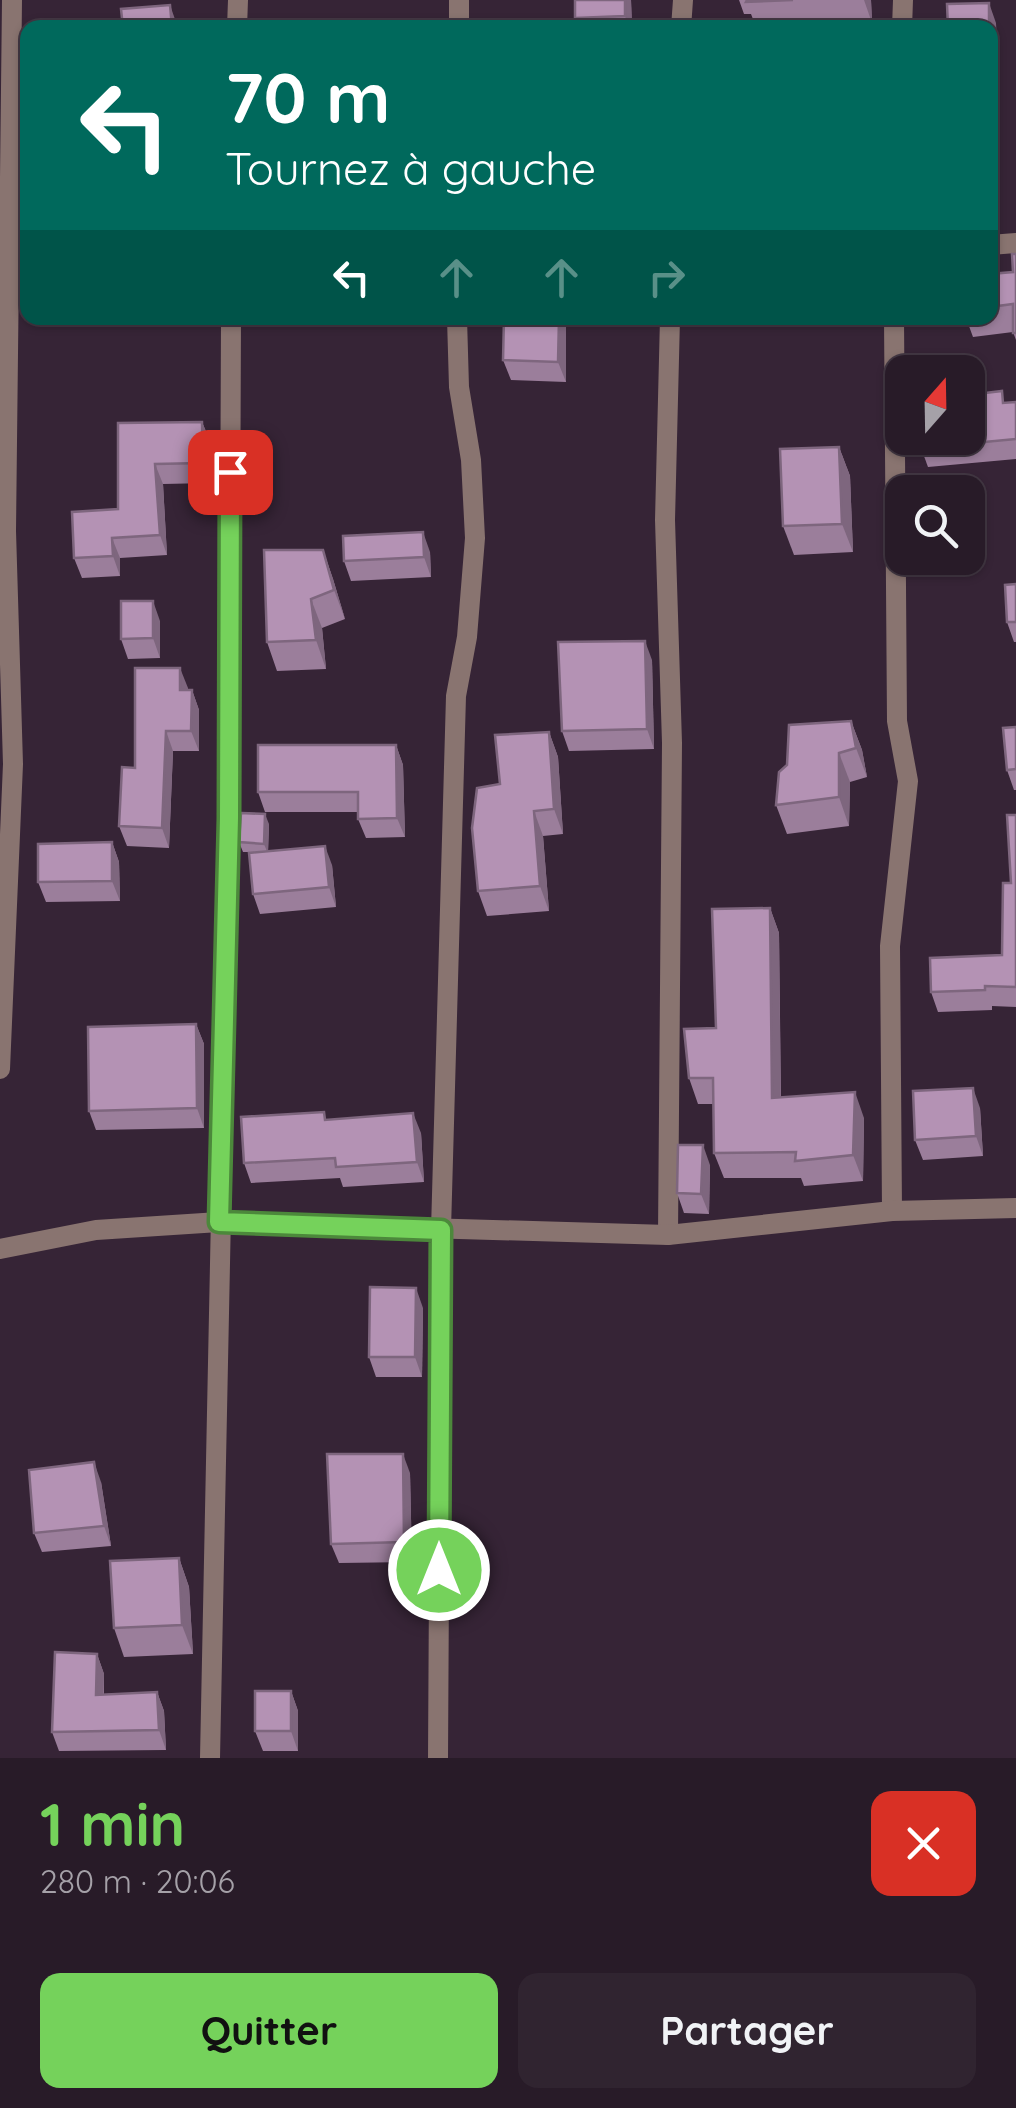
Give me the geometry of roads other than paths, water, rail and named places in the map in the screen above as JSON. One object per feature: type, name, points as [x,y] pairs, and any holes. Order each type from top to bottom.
[{"type":"street","points":[[0,1069],[13,764],[6,531],[13,268],[12,0]]},
{"type":"street","points":[[210,1758],[229,838],[231,325]]},
{"type":"street","points":[[438,1758],[441,1230],[456,696],[466,638],[475,538],[471,460],[458,387],[456,325]]},
{"type":"street","points":[[668,1235],[672,743],[665,520],[670,325]]},
{"type":"street","points":[[892,1210],[890,946],[908,781],[896,721],[894,325]]},
{"type":"street","points":[[0,1249],[96,1230],[219,1222],[668,1235],[892,1210],[1016,1208]]}]
